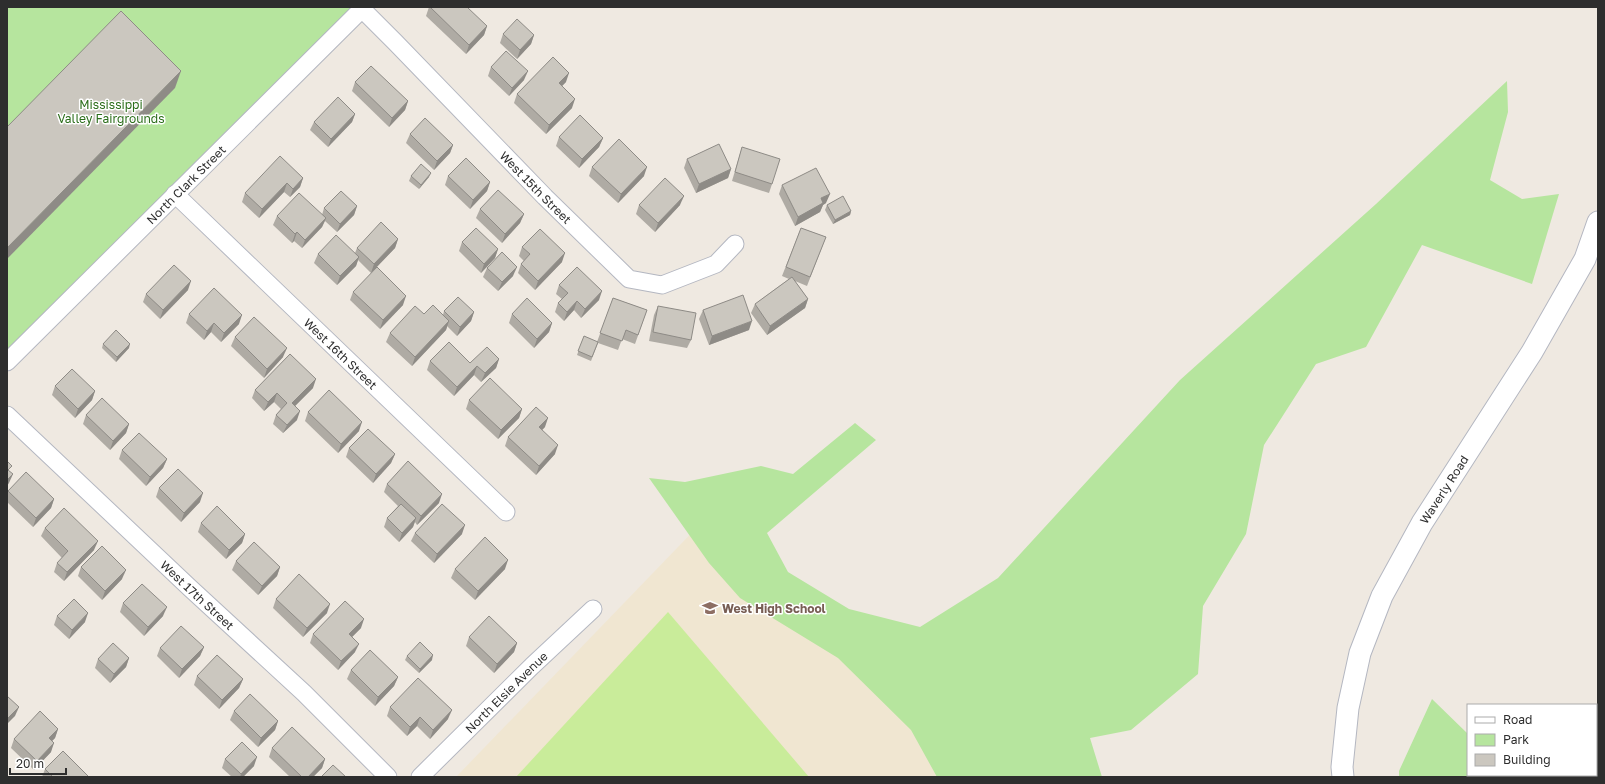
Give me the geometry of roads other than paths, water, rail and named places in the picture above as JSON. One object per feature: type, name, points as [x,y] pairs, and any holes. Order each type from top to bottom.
[{"type":"street","name":"North Clark Street","points":[[7,362],[363,8]]},
{"type":"street","name":"West 15th Street","points":[[363,8],[545,197],[629,279],[662,285],[716,264],[735,244]]},
{"type":"street","name":"West 16th Street","points":[[175,194],[506,512]]},
{"type":"street","name":"Waverly Road","points":[[1343,777],[1342,767],[1348,708],[1351,694],[1360,653],[1382,596],[1422,523],[1532,352],[1585,259],[1598,222]]},
{"type":"street","name":"West 17th Street","points":[[7,414],[190,588],[304,693],[388,777]]},
{"type":"street","name":"North Elsie Avenue","points":[[420,777],[532,666],[593,609]]},
{"type":"place","name":"West High School","points":[[710,608]]},
{"type":"park label","name":"Mississippi Valley Fairgrounds","points":[[111,111]]}]
